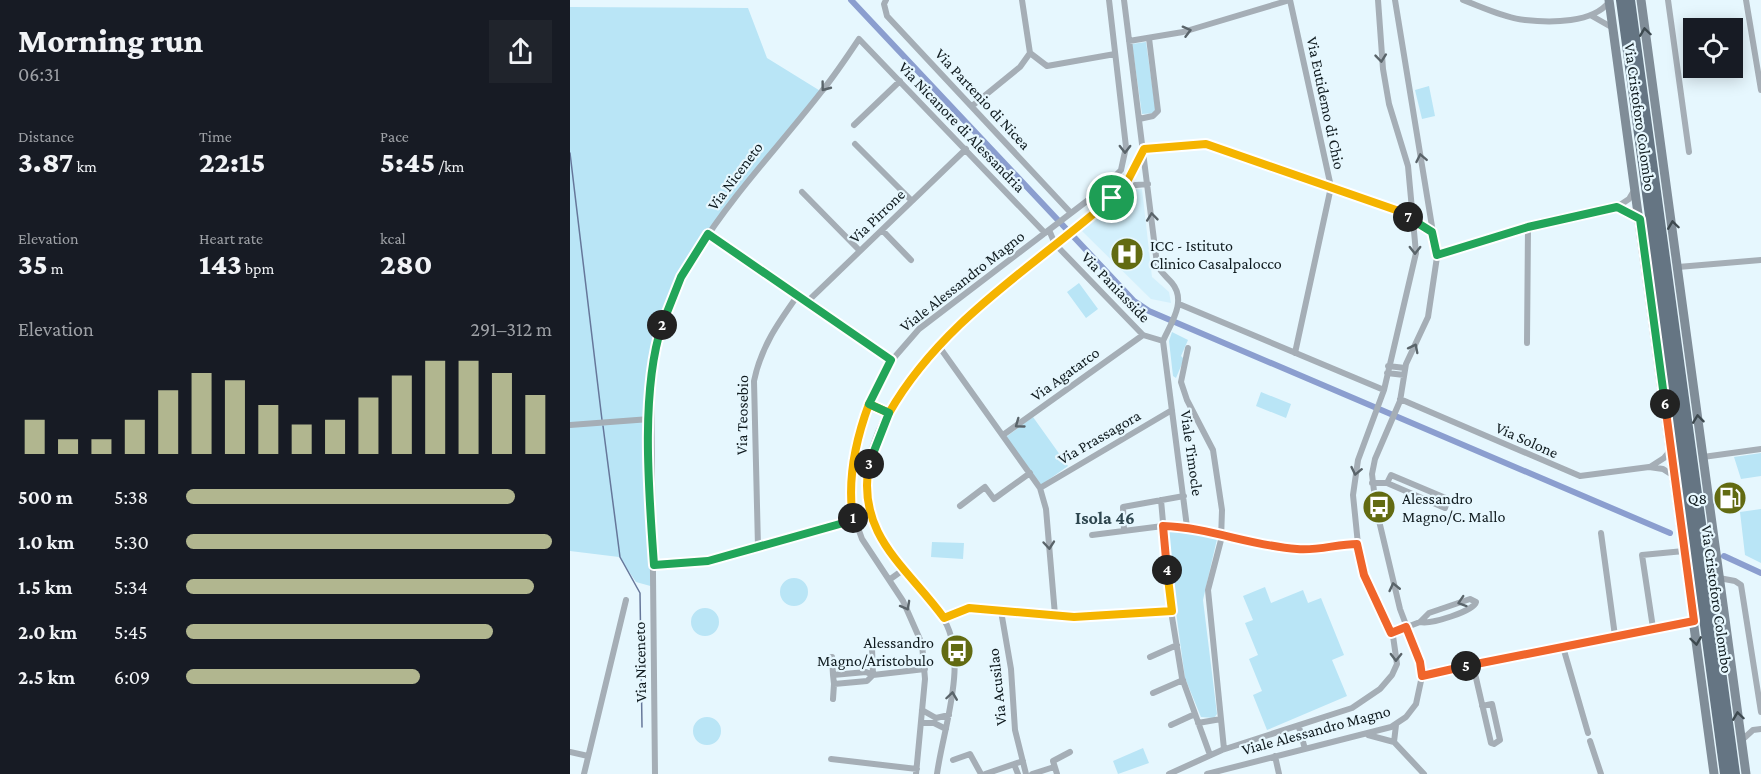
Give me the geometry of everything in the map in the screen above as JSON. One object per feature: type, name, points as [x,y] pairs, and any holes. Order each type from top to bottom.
[{"type":"main road","name":"Via Cristoforo Colombo","points":[[1630,0],[1735,774]]},
{"type":"main road","name":"Via Cristoforo Colombo","points":[[1613,1],[1725,774]]},
{"type":"street","name":"Via Partenio di Nicea","points":[[886,0],[884,4],[887,16],[972,106],[1069,215]]},
{"type":"street","points":[[1022,0],[1030,53],[1047,66],[1115,54]]},
{"type":"street","name":"Viale Alessandro Magno","points":[[916,771],[925,669],[922,644],[915,624],[865,544],[854,520],[852,479],[859,439],[869,404],[891,360],[928,321],[1098,193],[1118,175],[1125,159],[1120,90],[1109,0]]},
{"type":"street","points":[[1124,0],[1157,266],[1175,287],[1178,307],[1163,341]]},
{"type":"street","points":[[1129,41],[1185,31],[1290,0]]},
{"type":"street","name":"Via Eutidemo di Chio","points":[[1290,0],[1331,187],[1295,353]]},
{"type":"street","name":"Viale Alessandro Magno","points":[[1169,774],[1224,749],[1349,710],[1380,689],[1391,677],[1397,664],[1396,648],[1391,633],[1364,575],[1357,544],[1353,485],[1358,460],[1383,392],[1414,270],[1416,249],[1408,166],[1383,74],[1378,0]]},
{"type":"street","name":"Viale Alessandro Magno","points":[[1207,774],[1396,725],[1416,704],[1422,676],[1420,662],[1406,627],[1372,483],[1374,463],[1400,401],[1404,371],[1429,315],[1437,255],[1395,0]]},
{"type":"street","points":[[1463,0],[1524,20],[1592,16],[1613,1]]},
{"type":"street","name":"Via Cristoforo Colombo","points":[[1641,0],[1746,774]]},
{"type":"street","points":[[1668,0],[1689,152]]},
{"type":"street","points":[[1746,0],[1761,90]]},
{"type":"street","name":"Via Cristoforo Colombo","points":[[1613,1],[1613,28],[1714,774]]},
{"type":"street","points":[[1592,16],[1613,28]]},
{"type":"street","points":[[1139,119],[1152,117],[1158,111],[1149,38]]},
{"type":"street","name":"Via Nicanore di Alessandria","points":[[859,39],[1049,230]]},
{"type":"street","name":"Via Niceneto","points":[[655,774],[654,565],[650,419],[651,376],[659,335],[681,277],[708,234],[776,146],[822,92],[859,39]]},
{"type":"street","points":[[972,106],[1020,67],[1030,53]]},
{"type":"street","points":[[854,125],[900,81]]},
{"type":"street","points":[[1120,90],[1135,88]]},
{"type":"street","points":[[855,144],[912,201]]},
{"type":"street","points":[[1144,149],[1206,144],[1396,210],[1432,232]]},
{"type":"street","name":"Via Pirrone","points":[[807,302],[966,149]]},
{"type":"street","name":"Viale Alessandro Magno","points":[[937,774],[949,715],[954,653],[944,618],[900,567],[876,528],[867,494],[871,457],[889,413],[915,372],[938,345],[978,306],[1109,201],[1124,186],[1144,149]]},
{"type":"street","points":[[1124,186],[1148,184]]},
{"type":"street","points":[[1437,255],[1528,227],[1617,207],[1629,199],[1635,189]]},
{"type":"street","points":[[802,192],[860,251]]},
{"type":"street","points":[[1098,193],[1109,201]]},
{"type":"street","points":[[1098,193],[1102,207]]},
{"type":"street","points":[[1617,207],[1640,219]]},
{"type":"street","points":[[1527,343],[1528,227]]},
{"type":"street","points":[[882,230],[911,260]]},
{"type":"street","points":[[1049,230],[1055,244]]},
{"type":"street","points":[[708,234],[891,360]]},
{"type":"street","name":"Via Paniasside","points":[[1055,244],[1143,335],[1163,341]]},
{"type":"street","points":[[1016,255],[1025,267]]},
{"type":"street","points":[[1678,267],[1761,260]]},
{"type":"street","name":"Via Teosebio","points":[[758,547],[754,381],[759,356],[798,296]]},
{"type":"street","points":[[1178,307],[1295,353],[1383,392]]},
{"type":"street","name":"Via Agatarco","points":[[1003,435],[1143,335]]},
{"type":"street","name":"Viale Timocle","points":[[1163,341],[1187,527]]},
{"type":"street","points":[[938,345],[1040,488],[1046,509],[1055,615]]},
{"type":"street","points":[[1168,385],[1181,382],[1188,348]]},
{"type":"street","points":[[1388,369],[1404,371]]},
{"type":"street","name":"Viale Timocle","points":[[1181,382],[1187,400],[1213,450],[1222,510],[1222,536],[1209,590],[1224,749]]},
{"type":"street","name":"Via Solone","points":[[1400,401],[1580,476],[1649,467]]},
{"type":"street","points":[[869,404],[889,413]]},
{"type":"street","name":"Via Prassagora","points":[[1040,488],[1172,410]]},
{"type":"street","points":[[570,425],[650,419]]},
{"type":"street","points":[[1649,467],[1664,458],[1671,449]]},
{"type":"street","points":[[1703,457],[1761,449]]},
{"type":"street","points":[[1649,467],[1663,469],[1674,476]]},
{"type":"street","points":[[960,506],[985,487],[994,499],[1030,473]]},
{"type":"street","points":[[1372,483],[1387,483],[1445,508],[1448,499],[1390,475],[1387,483]]},
{"type":"street","points":[[1124,531],[1123,507],[1184,496]]},
{"type":"street","points":[[1161,500],[1172,611],[1183,680],[1210,755]]},
{"type":"street","points":[[654,565],[708,561],[854,520]]},
{"type":"street","points":[[1092,535],[1163,526],[1187,527],[1222,536],[1295,549],[1319,550],[1357,544]]},
{"type":"street","points":[[1601,534],[1615,636]]},
{"type":"street","points":[[1653,628],[1642,555],[1684,551]]},
{"type":"street","name":"Via Cristoforo Colombo","points":[[1709,584],[1717,565]]},
{"type":"street","points":[[887,577],[900,567]]},
{"type":"street","points":[[1719,578],[1735,581],[1741,585],[1761,712]]},
{"type":"street","points":[[1391,633],[1420,622],[1432,622],[1472,609],[1476,602],[1470,599],[1439,610],[1426,615],[1420,622]]},
{"type":"street","points":[[584,774],[626,600]]},
{"type":"street","points":[[944,618],[969,608],[1055,615],[1172,611]]},
{"type":"street","name":"Via Acusilao","points":[[1001,610],[1011,669],[1015,730],[1026,774]]},
{"type":"street","points":[[1422,676],[1694,621]]},
{"type":"street","points":[[1150,657],[1177,645]]},
{"type":"street","points":[[1563,647],[1588,733]]},
{"type":"street","points":[[834,684],[867,681],[873,675],[872,648]]},
{"type":"street","points":[[832,657],[833,699]]},
{"type":"street","points":[[1473,665],[1482,706],[1491,743],[1500,740],[1492,704],[1482,706]]},
{"type":"street","points":[[833,675],[866,672],[873,675],[925,669]]},
{"type":"street","points":[[1153,693],[1183,680]]},
{"type":"street","points":[[922,710],[936,718],[949,715]]},
{"type":"street","points":[[1171,725],[1195,714]]},
{"type":"street","points":[[1198,723],[1221,719]]},
{"type":"street","points":[[921,723],[934,723],[946,729]]},
{"type":"street","points":[[1394,742],[1396,725]]},
{"type":"street","points":[[1299,727],[1305,748]]},
{"type":"street","points":[[1741,740],[1753,730],[1761,729]]},
{"type":"street","points":[[1364,734],[1394,742],[1424,774]]},
{"type":"street","points":[[1590,741],[1601,774]]},
{"type":"street","points":[[570,752],[588,756]]},
{"type":"street","points":[[1057,774],[1054,760],[1070,752]]},
{"type":"street","points":[[953,760],[970,754],[983,774],[1023,761]]},
{"type":"street","points":[[1275,756],[1279,774]]},
{"type":"street","points":[[831,759],[916,771]]},
{"type":"street","points":[[1014,764],[1017,774]]},
{"type":"street","points":[[1233,766],[1234,774]]},
{"type":"street","points":[[1032,774],[1054,767]]},
{"type":"shaded area","points":[[570,7],[748,8],[767,58],[822,92],[718,221],[668,306],[651,376],[654,587],[636,582],[619,557],[570,551]]},
{"type":"shaded area","points":[[1146,42],[1156,113],[1142,114],[1132,44]]},
{"type":"shaded area","points":[[1429,86],[1435,116],[1422,119],[1415,90]]},
{"type":"shaded area","name":"ICC - Istituto Clinico Casalpalocco","points":[[1142,189],[1152,277],[1169,292],[1171,303],[1151,299],[1081,230],[1126,190]]},
{"type":"shaded area","points":[[1079,283],[1098,309],[1086,318],[1067,292]]},
{"type":"shaded area","points":[[1172,332],[1188,340],[1181,356],[1184,359],[1176,378],[1173,376],[1169,341]]},
{"type":"shaded area","points":[[1261,392],[1291,404],[1286,418],[1256,406]]},
{"type":"shaded area","points":[[1033,417],[1068,466],[1041,485],[1006,437]]},
{"type":"shaded area","points":[[1761,453],[1761,476],[1741,479],[1734,457]]},
{"type":"shaded area","points":[[1761,509],[1761,563],[1745,555],[1740,512]]},
{"type":"shaded area","points":[[1168,528],[1181,528],[1217,539],[1203,600],[1217,714],[1214,718],[1201,717],[1185,678],[1165,531]]},
{"type":"shaded area","points":[[932,542],[964,543],[963,559],[931,557]]},
{"type":"shaded area","points":[[794,578],[804,582],[808,592],[804,602],[794,606],[784,602],[780,592],[784,582]]},
{"type":"shaded area","points":[[1265,587],[1271,603],[1303,590],[1308,603],[1321,598],[1344,655],[1332,660],[1347,696],[1267,730],[1253,695],[1262,691],[1249,659],[1258,655],[1245,623],[1253,620],[1243,596]]},
{"type":"shaded area","points":[[705,608],[715,612],[719,622],[715,632],[705,636],[695,632],[691,622],[695,612]]},
{"type":"shaded area","points":[[707,717],[717,721],[721,731],[717,741],[707,745],[697,741],[693,731],[697,721]]},
{"type":"shaded area","points":[[1143,748],[1149,763],[1118,774],[1113,761]]},
{"type":"waterway","points":[[851,0],[1134,301],[1149,311],[1670,533]]},
{"type":"waterway","points":[[570,153],[602,420]]},
{"type":"waterway","points":[[603,426],[620,557],[640,593],[642,727]]},
{"type":"waterway","points":[[1724,556],[1761,573]]},
{"type":"place","name":"ICC - Istituto Clinico Casalpalocco","points":[[1127,254]]},
{"type":"place","name":"Q8","points":[[1730,498]]},
{"type":"place","name":"Alessandro Magno/C. Mallo","points":[[1379,507]]},
{"type":"place","name":"Alessandro Magno/Aristobulo","points":[[957,651]]},
{"type":"district","name":"Isola 46","points":[[1105,518]]},
{"type":"route","points":[[1112,198],[1003,285],[966,318],[919,366],[889,413],[869,404],[862,423],[852,479],[851,501],[854,520],[708,561],[654,565],[650,474],[650,405],[654,351],[681,277],[708,234],[891,360],[879,379],[869,404],[889,413],[878,435],[868,465],[869,507],[879,536],[891,556],[944,618],[969,608],[1074,617],[1172,611],[1163,526],[1187,527],[1222,536],[1295,549],[1319,550],[1357,544],[1364,575],[1391,633],[1406,627],[1420,662],[1422,676],[1694,621],[1640,219],[1631,212],[1617,207],[1528,227],[1437,255],[1432,232],[1398,211],[1206,144],[1144,149],[1128,180],[1112,198]]}]
